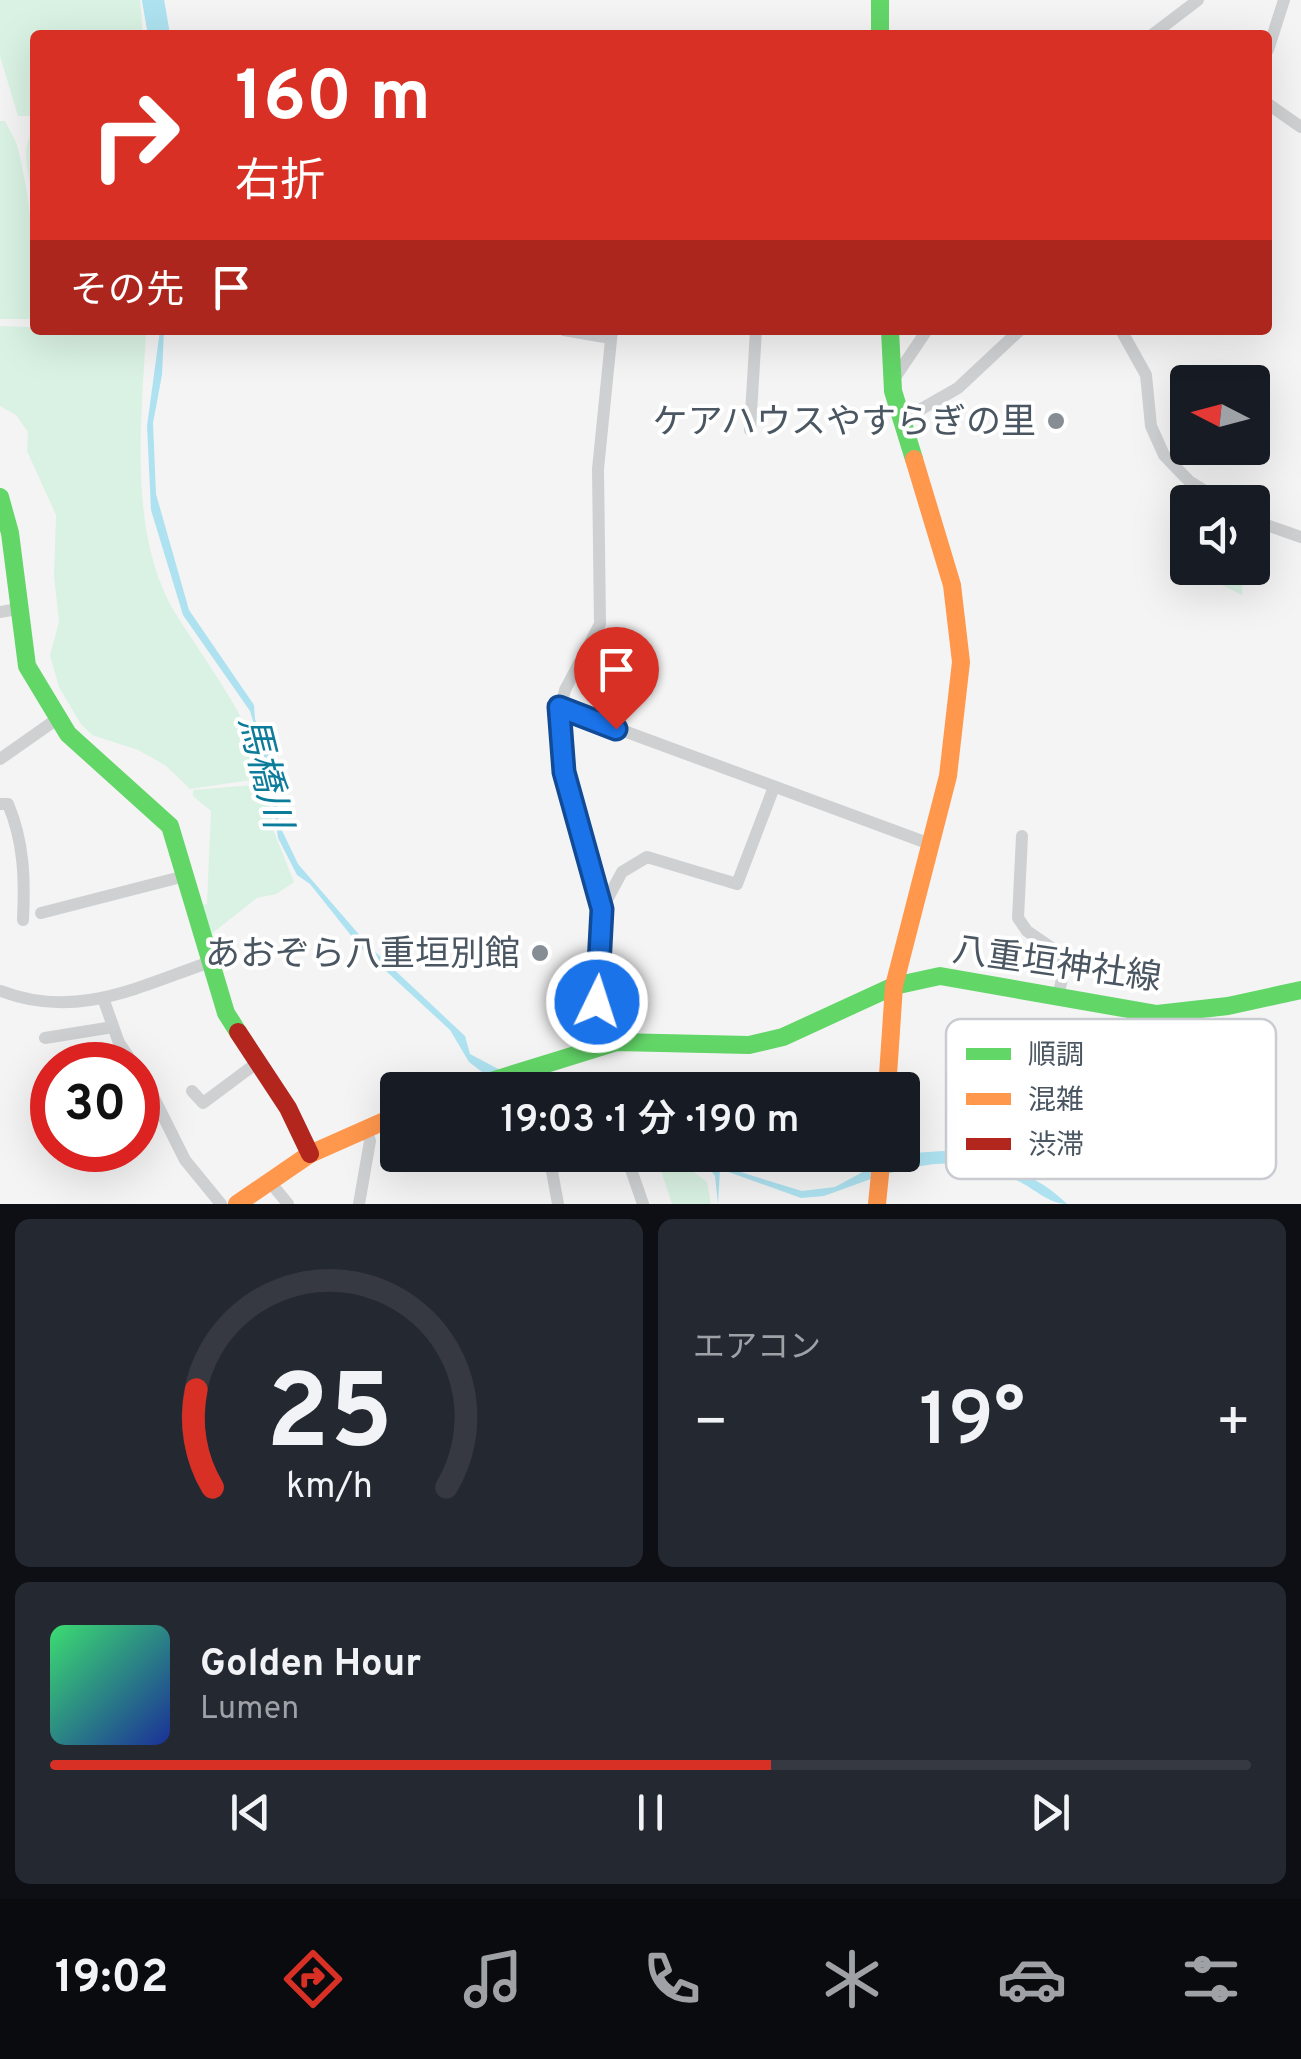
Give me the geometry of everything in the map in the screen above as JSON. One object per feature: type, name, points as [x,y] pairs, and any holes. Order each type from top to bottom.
[{"type":"main road","points":[[880,0],[880,30]]},
{"type":"main road","points":[[887,1072],[894,986],[956,731],[961,638],[952,585],[892,382],[890,335]]},
{"type":"main road","points":[[0,498],[10,533],[9,611],[27,666],[57,720],[164,818],[226,1012],[288,1108],[310,1154]]},
{"type":"main road","name":"八重垣神社線","points":[[512,1072],[597,1045],[748,1046],[783,1037],[894,986],[940,976],[971,978],[1127,1012],[1184,1013],[1301,990]]},
{"type":"main road","points":[[237,1204],[310,1154],[380,1123]]},
{"type":"main road","points":[[877,1204],[881,1172]]},
{"type":"street","points":[[1159,30],[1198,0]]},
{"type":"street","points":[[1272,38],[1284,0]]},
{"type":"street","points":[[1272,107],[1301,127]]},
{"type":"street","points":[[597,1045],[602,909],[564,772],[559,707],[600,624],[598,469],[611,335]]},
{"type":"street","points":[[750,430],[756,335]]},
{"type":"street","points":[[892,382],[924,335]]},
{"type":"street","points":[[902,420],[958,388],[1015,335]]},
{"type":"street","points":[[1124,335],[1146,375],[1150,426],[1164,455],[1195,485]]},
{"type":"street","points":[[1270,526],[1301,537]]},
{"type":"street","points":[[559,707],[930,844]]},
{"type":"street","points":[[0,759],[57,720]]},
{"type":"street","points":[[602,909],[622,872],[647,857],[737,884],[774,787]]},
{"type":"street","points":[[0,804],[8,804],[19,832],[25,878],[23,920]]},
{"type":"street","points":[[1022,836],[1018,918],[1027,931],[1056,952],[1062,979],[1058,997]]},
{"type":"street","points":[[40,913],[185,876]]},
{"type":"street","points":[[0,975],[0,992],[58,1006],[104,998],[210,962]]},
{"type":"street","points":[[104,998],[121,1042]]},
{"type":"street","points":[[46,1038],[113,1027]]},
{"type":"street","points":[[192,1091],[203,1104],[258,1062]]},
{"type":"street","points":[[160,1119],[185,1160],[222,1204]]},
{"type":"street","points":[[360,1204],[370,1141],[366,1129]]},
{"type":"street","points":[[551,1172],[558,1204]]},
{"type":"street","points":[[632,1172],[643,1204]]},
{"type":"street","points":[[270,1182],[288,1204]]},
{"type":"green space","points":[[0,0],[140,0],[143,30],[30,30],[30,116],[18,116],[0,56]]},
{"type":"green space","points":[[0,121],[5,121],[16,142],[27,191],[30,319],[0,319]]},
{"type":"green space","points":[[30,136],[30,183],[26,154]]},
{"type":"green space","points":[[0,326],[30,327],[30,335],[146,335],[141,466],[147,535],[155,567],[167,598],[240,715],[259,762],[258,779],[190,789],[165,765],[138,750],[92,735],[80,723],[59,687],[50,655],[59,622],[54,576],[56,515],[27,451],[28,432],[16,415],[0,406]]},
{"type":"green space","points":[[1222,585],[1242,585],[1242,595]]},
{"type":"green space","points":[[266,784],[274,832],[294,882],[276,894],[257,898],[210,935],[198,906],[207,904],[211,811],[193,796],[193,790]]},
{"type":"green space","points":[[662,1172],[694,1172],[707,1182],[711,1204],[672,1204]]},
{"type":"water","points":[[159,335],[164,335],[162,375],[153,423],[156,494],[189,610],[254,705],[255,719],[275,767],[278,822],[298,864],[369,946],[465,1036],[470,1054],[504,1072],[482,1072],[469,1062],[450,1030],[361,948],[310,884],[297,875],[278,838],[270,776],[250,711],[183,615],[151,510],[147,426]]},
{"type":"water","points":[[946,1152],[946,1164],[920,1166],[920,1153]]},
{"type":"water","points":[[712,1172],[720,1172],[718,1204]]},
{"type":"water","points":[[728,1172],[740,1172],[802,1191],[835,1187],[863,1172],[880,1172],[879,1176],[824,1196],[801,1198]]},
{"type":"water","points":[[1013,1179],[1032,1179],[1067,1204],[1048,1199]]},
{"type":"waterway","name":"馬橋川","points":[[153,0],[158,30]]},
{"type":"traffic: fast","points":[[880,0],[880,30]]},
{"type":"traffic: fast","points":[[890,335],[893,391],[914,459]]},
{"type":"traffic: fast","points":[[0,497],[10,533],[27,666],[68,734],[170,826],[226,1013],[238,1032]]},
{"type":"traffic: fast","points":[[520,1072],[617,1042],[749,1045],[783,1037],[894,986],[940,976],[1157,1014],[1228,1006],[1301,990]]},
{"type":"traffic: slow","points":[[888,1072],[894,986],[948,776],[961,662],[952,585],[914,459]]},
{"type":"traffic: slow","points":[[237,1204],[310,1154],[380,1123]]},
{"type":"traffic: slow","points":[[877,1204],[880,1172]]},
{"type":"traffic: jam","points":[[238,1032],[288,1108],[310,1154]]},
{"type":"place","name":"ケアハウスやすらぎの里","points":[[1056,421]]},
{"type":"place","name":"あおぞら八重垣別館","points":[[540,953]]},
{"type":"route","points":[[597,1002],[602,909],[560,754],[559,707],[616,729]]}]
